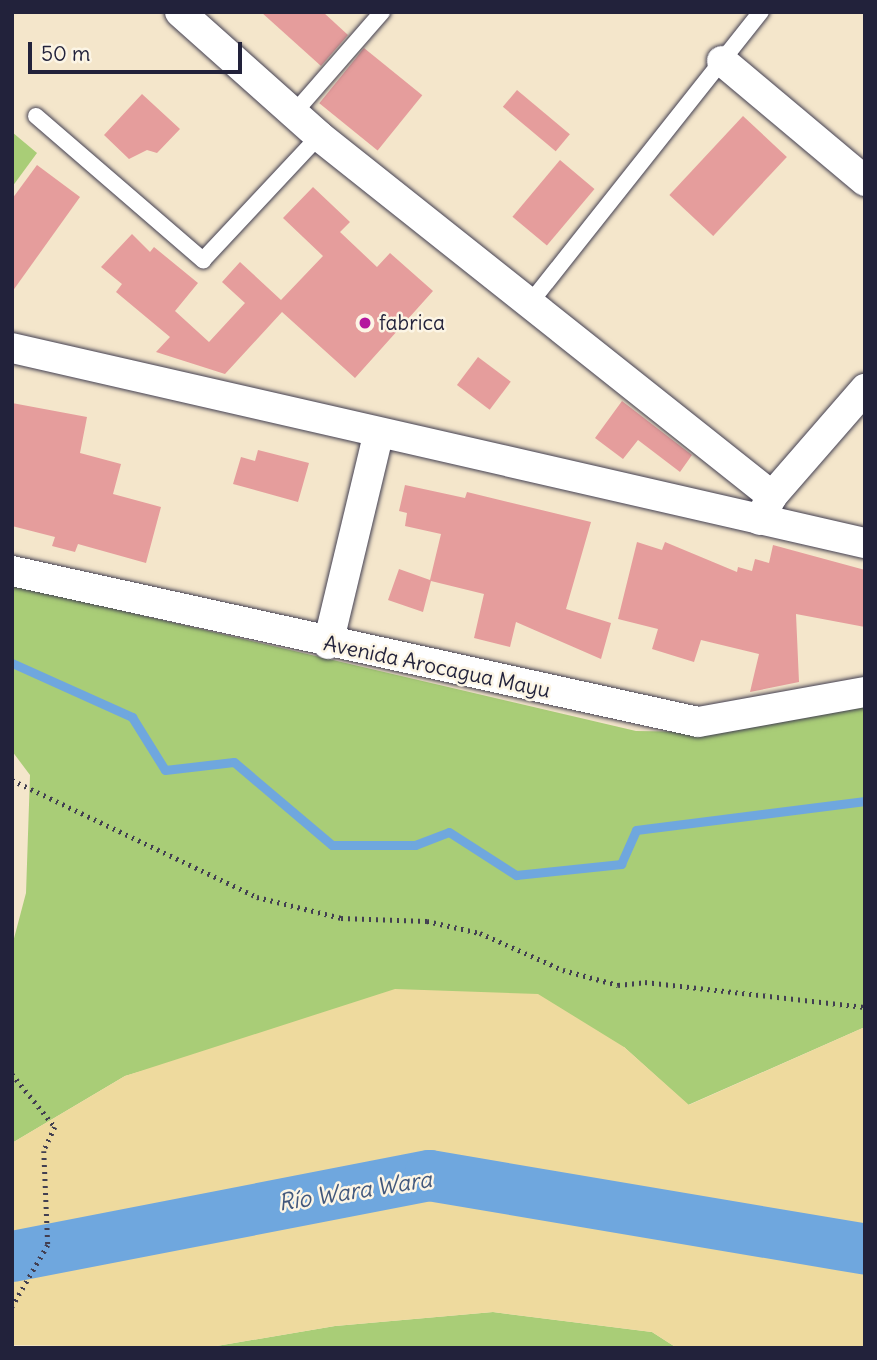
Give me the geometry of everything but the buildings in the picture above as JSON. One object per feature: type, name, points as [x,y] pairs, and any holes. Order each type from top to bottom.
[{"type":"street","points":[[180,12],[319,136],[530,303],[765,508]]},
{"type":"street","points":[[722,61],[865,181]]},
{"type":"street","points":[[12,348],[378,436],[765,508],[865,543]]},
{"type":"street","points":[[765,508],[865,389]]},
{"type":"street","points":[[328,643],[378,436]]},
{"type":"street","name":"Avenida Arocagua Mayu","points":[[12,571],[328,643],[698,722],[865,691]]},
{"type":"lane","points":[[294,113],[382,12]]},
{"type":"lane","points":[[530,303],[761,12]]},
{"type":"lane","points":[[36,116],[203,260],[319,136]]},
{"type":"path","points":[[12,780],[257,897],[341,918],[427,921],[480,933],[563,970],[618,985],[645,982],[865,1007]]},
{"type":"path","points":[[12,1074],[55,1127],[44,1152],[48,1245],[12,1307]]},
{"type":"green space","points":[[12,132],[37,153],[12,187]]},
{"type":"green space","points":[[12,585],[636,731],[698,732],[865,706],[865,1027],[688,1105],[624,1047],[256,1038],[125,1076],[12,1143],[12,946],[26,893],[30,775],[12,751]]},
{"type":"green space","points":[[493,1312],[652,1332],[677,1348],[205,1348],[335,1326]]},
{"type":"sand","points":[[395,989],[538,994],[624,1047],[689,1105],[865,1027],[865,1348],[677,1348],[652,1332],[493,1312],[335,1326],[205,1348],[12,1345],[12,1143],[125,1076]]},
{"type":"waterway","points":[[12,663],[132,717],[165,770],[234,762],[332,845],[415,845],[449,832],[516,875],[621,864],[636,830],[865,801]]},
{"type":"waterway","name":"Río Wara Wara","points":[[12,1256],[429,1175],[865,1249]]},
{"type":"place","name":"fabrica","points":[[365,323]]}]
